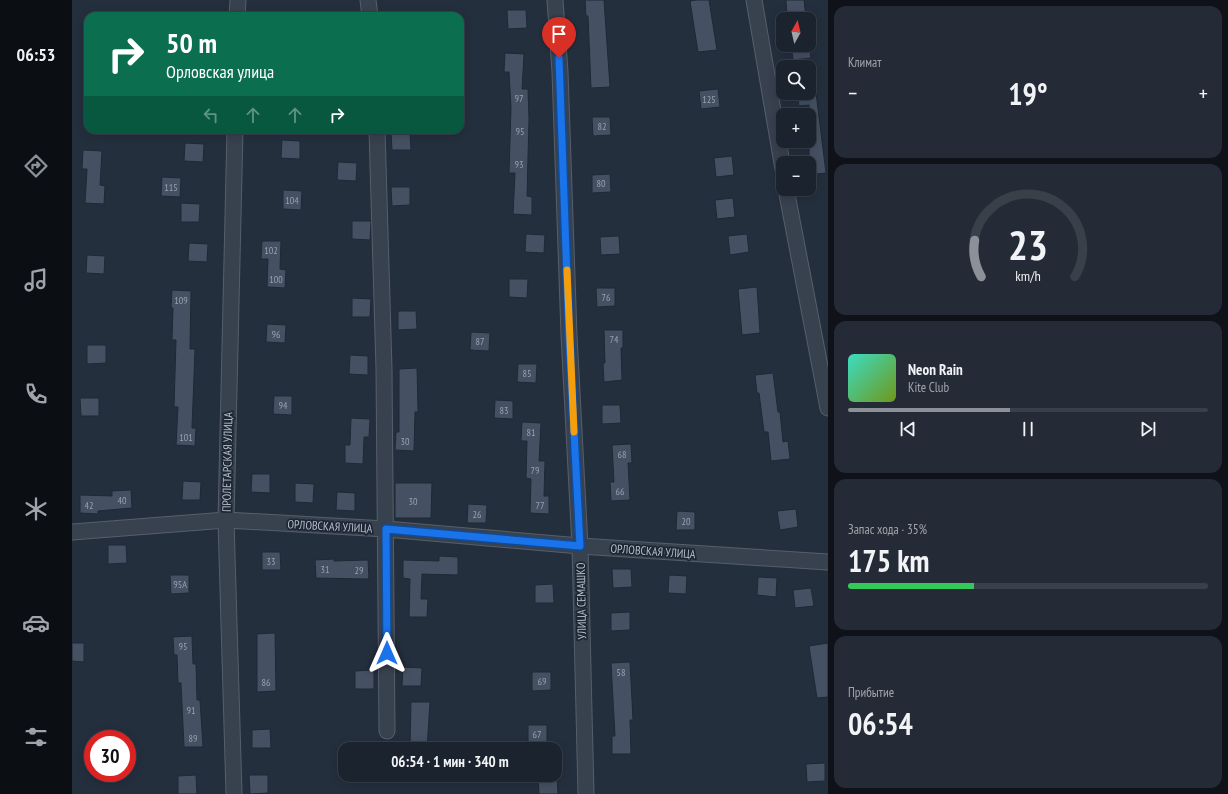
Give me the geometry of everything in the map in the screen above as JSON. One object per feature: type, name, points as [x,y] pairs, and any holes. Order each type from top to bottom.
[{"type":"street","points":[[237,12],[238,0]]},
{"type":"street","points":[[368,0],[370,12]]},
{"type":"street","name":"УЛИЦА СЕМАШКО","points":[[555,0],[560,72],[569,335],[580,546],[586,794]]},
{"type":"street","points":[[754,0],[781,156]]},
{"type":"street","name":"ПРОЛЕТАРСКАЯ УЛИЦА","points":[[234,794],[226,520],[235,134]]},
{"type":"street","points":[[376,134],[384,369],[387,731]]},
{"type":"street","points":[[787,196],[828,408]]},
{"type":"street","name":"ОРЛОВСКАЯ УЛИЦА","points":[[72,532],[226,520],[386,529],[580,546],[828,562]]},
{"type":"building","points":[[585,0],[604,0],[610,87],[591,88],[588,16],[586,16]]},
{"type":"building","points":[[709,0],[717,50],[698,52],[690,1]]},
{"type":"building","points":[[786,0],[804,0],[805,12],[787,12]]},
{"type":"building","points":[[507,10],[526,10],[527,28],[508,29]]},
{"type":"building","points":[[792,52],[810,52],[811,58],[793,60]]},
{"type":"building","points":[[505,53],[524,54],[522,89],[528,89],[529,119],[527,196],[532,197],[532,215],[513,214],[515,173],[509,173],[511,108],[509,72],[504,72]]},
{"type":"building","points":[[718,89],[720,107],[701,109],[699,91]]},
{"type":"building","points":[[816,93],[826,173],[816,174],[816,156],[809,156],[809,148],[816,148],[816,108],[809,108],[809,105],[799,106],[798,100],[816,100]]},
{"type":"building","points":[[592,117],[610,117],[611,135],[593,136]]},
{"type":"building","points":[[391,134],[410,134],[411,150],[392,150]]},
{"type":"building","points":[[282,140],[300,141],[300,159],[281,158]]},
{"type":"building","points":[[185,143],[204,144],[203,162],[184,161]]},
{"type":"building","points":[[83,150],[102,151],[100,185],[105,186],[104,204],[85,203],[87,169],[82,169]]},
{"type":"building","points":[[732,156],[734,175],[716,177],[714,158]]},
{"type":"building","points":[[338,162],[357,163],[356,181],[337,180]]},
{"type":"building","points":[[610,174],[611,192],[592,193],[592,175]]},
{"type":"building","points":[[162,177],[181,178],[180,197],[161,196]]},
{"type":"building","points":[[391,187],[410,187],[410,205],[392,206]]},
{"type":"building","points":[[283,190],[302,191],[301,210],[283,209]]},
{"type":"building","points":[[733,198],[735,217],[717,219],[715,200]]},
{"type":"building","points":[[181,203],[200,204],[199,222],[181,222]]},
{"type":"building","points":[[352,221],[371,221],[370,240],[352,239]]},
{"type":"building","points":[[526,234],[545,235],[544,253],[525,252]]},
{"type":"building","points":[[747,234],[749,252],[730,255],[728,236]]},
{"type":"building","points":[[619,236],[620,254],[601,255],[600,237]]},
{"type":"building","points":[[262,241],[281,241],[280,269],[286,270],[285,288],[267,287],[268,259],[261,259]]},
{"type":"building","points":[[189,243],[208,244],[207,262],[188,261]]},
{"type":"building","points":[[87,255],[105,256],[104,274],[86,273]]},
{"type":"building","points":[[509,279],[528,279],[527,298],[509,297]]},
{"type":"building","points":[[757,287],[760,333],[742,335],[738,289]]},
{"type":"building","points":[[596,288],[615,288],[615,306],[597,307]]},
{"type":"building","points":[[172,290],[191,291],[190,349],[195,349],[192,428],[196,428],[195,446],[176,445],[178,407],[174,407],[176,340],[172,340]]},
{"type":"building","points":[[352,298],[371,299],[370,317],[352,317]]},
{"type":"building","points":[[398,311],[416,311],[417,329],[398,330]]},
{"type":"building","points":[[267,324],[286,325],[285,343],[266,342]]},
{"type":"building","points":[[604,330],[623,330],[623,348],[621,348],[622,380],[604,382]]},
{"type":"building","points":[[471,332],[490,333],[489,351],[470,350]]},
{"type":"building","points":[[87,345],[106,345],[106,363],[87,364]]},
{"type":"building","points":[[350,355],[368,356],[368,375],[349,374]]},
{"type":"building","points":[[518,364],[537,364],[536,383],[517,382]]},
{"type":"building","points":[[417,368],[418,412],[415,412],[414,451],[395,450],[396,432],[399,432],[399,369]]},
{"type":"building","points":[[773,373],[778,412],[780,412],[783,442],[788,441],[790,459],[771,461],[768,432],[764,432],[755,375]]},
{"type":"building","points":[[274,396],[292,396],[292,415],[273,414]]},
{"type":"building","points":[[80,398],[99,398],[99,416],[81,416]]},
{"type":"building","points":[[495,400],[513,401],[513,419],[494,418]]},
{"type":"building","points":[[602,405],[620,405],[621,423],[602,424]]},
{"type":"building","points":[[351,418],[370,419],[369,437],[364,437],[363,464],[345,463],[345,445],[350,445]]},
{"type":"building","points":[[522,422],[541,423],[539,461],[545,461],[544,496],[549,496],[549,514],[530,513],[531,479],[526,478],[527,441],[521,441]]},
{"type":"building","points":[[631,444],[632,463],[628,463],[630,500],[611,501],[610,482],[614,482],[612,445]]},
{"type":"building","points":[[252,474],[270,474],[270,493],[251,492]]},
{"type":"building","points":[[183,481],[201,482],[200,500],[182,500]]},
{"type":"building","points":[[295,483],[314,484],[313,503],[295,502]]},
{"type":"building","points":[[395,483],[432,483],[431,518],[395,518]]},
{"type":"building","points":[[131,490],[132,508],[98,511],[98,514],[80,513],[80,495],[112,496],[112,491]]},
{"type":"building","points":[[337,492],[355,493],[355,511],[336,510]]},
{"type":"building","points":[[468,504],[487,505],[486,523],[467,523]]},
{"type":"building","points":[[796,509],[798,527],[780,530],[777,511]]},
{"type":"building","points":[[677,511],[695,512],[695,530],[676,530]]},
{"type":"building","points":[[108,545],[126,545],[127,563],[108,564]]},
{"type":"building","points":[[262,552],[280,552],[281,570],[262,570]]},
{"type":"building","points":[[439,556],[458,557],[458,575],[422,574],[421,599],[428,599],[427,617],[409,617],[410,579],[403,578],[403,560],[439,561]]},
{"type":"building","points":[[334,559],[334,561],[368,560],[369,579],[316,578],[315,560]]},
{"type":"building","points":[[612,569],[631,569],[632,587],[613,588]]},
{"type":"building","points":[[170,575],[189,575],[189,593],[171,594]]},
{"type":"building","points":[[669,575],[687,576],[686,594],[668,593]]},
{"type":"building","points":[[758,577],[777,578],[776,597],[757,595]]},
{"type":"building","points":[[553,584],[554,603],[535,603],[535,585]]},
{"type":"building","points":[[811,588],[814,606],[795,608],[793,590]]},
{"type":"building","points":[[630,612],[630,630],[611,631],[611,613]]},
{"type":"building","points":[[275,633],[276,691],[257,692],[257,634]]},
{"type":"building","points":[[192,636],[193,664],[196,664],[197,700],[200,700],[203,747],[184,747],[181,683],[178,683],[177,655],[174,655],[173,637]]},
{"type":"building","points":[[72,643],[84,643],[84,662],[72,661]]},
{"type":"building","points":[[828,643],[828,697],[817,698],[809,646]]},
{"type":"building","points":[[630,662],[633,720],[630,720],[631,754],[612,754],[612,736],[615,736],[611,663]]},
{"type":"building","points":[[403,667],[422,668],[421,686],[402,686]]},
{"type":"building","points":[[374,670],[374,689],[355,689],[355,671]]},
{"type":"building","points":[[532,672],[551,672],[551,690],[532,691]]},
{"type":"building","points":[[411,702],[430,702],[427,742],[410,742]]},
{"type":"building","points":[[528,725],[547,725],[547,742],[528,742]]},
{"type":"building","points":[[270,729],[271,748],[252,748],[252,730]]},
{"type":"building","points":[[825,763],[825,781],[807,782],[806,764]]},
{"type":"building","points":[[196,775],[197,794],[178,794],[178,776]]},
{"type":"building","points":[[249,775],[268,775],[268,793],[250,794]]},
{"type":"building","points":[[538,782],[557,782],[558,794],[539,794]]},
{"type":"slow traffic","points":[[567,270],[574,432]]},
{"type":"route","points":[[387,653],[386,529],[580,546],[569,335],[559,58]]}]
